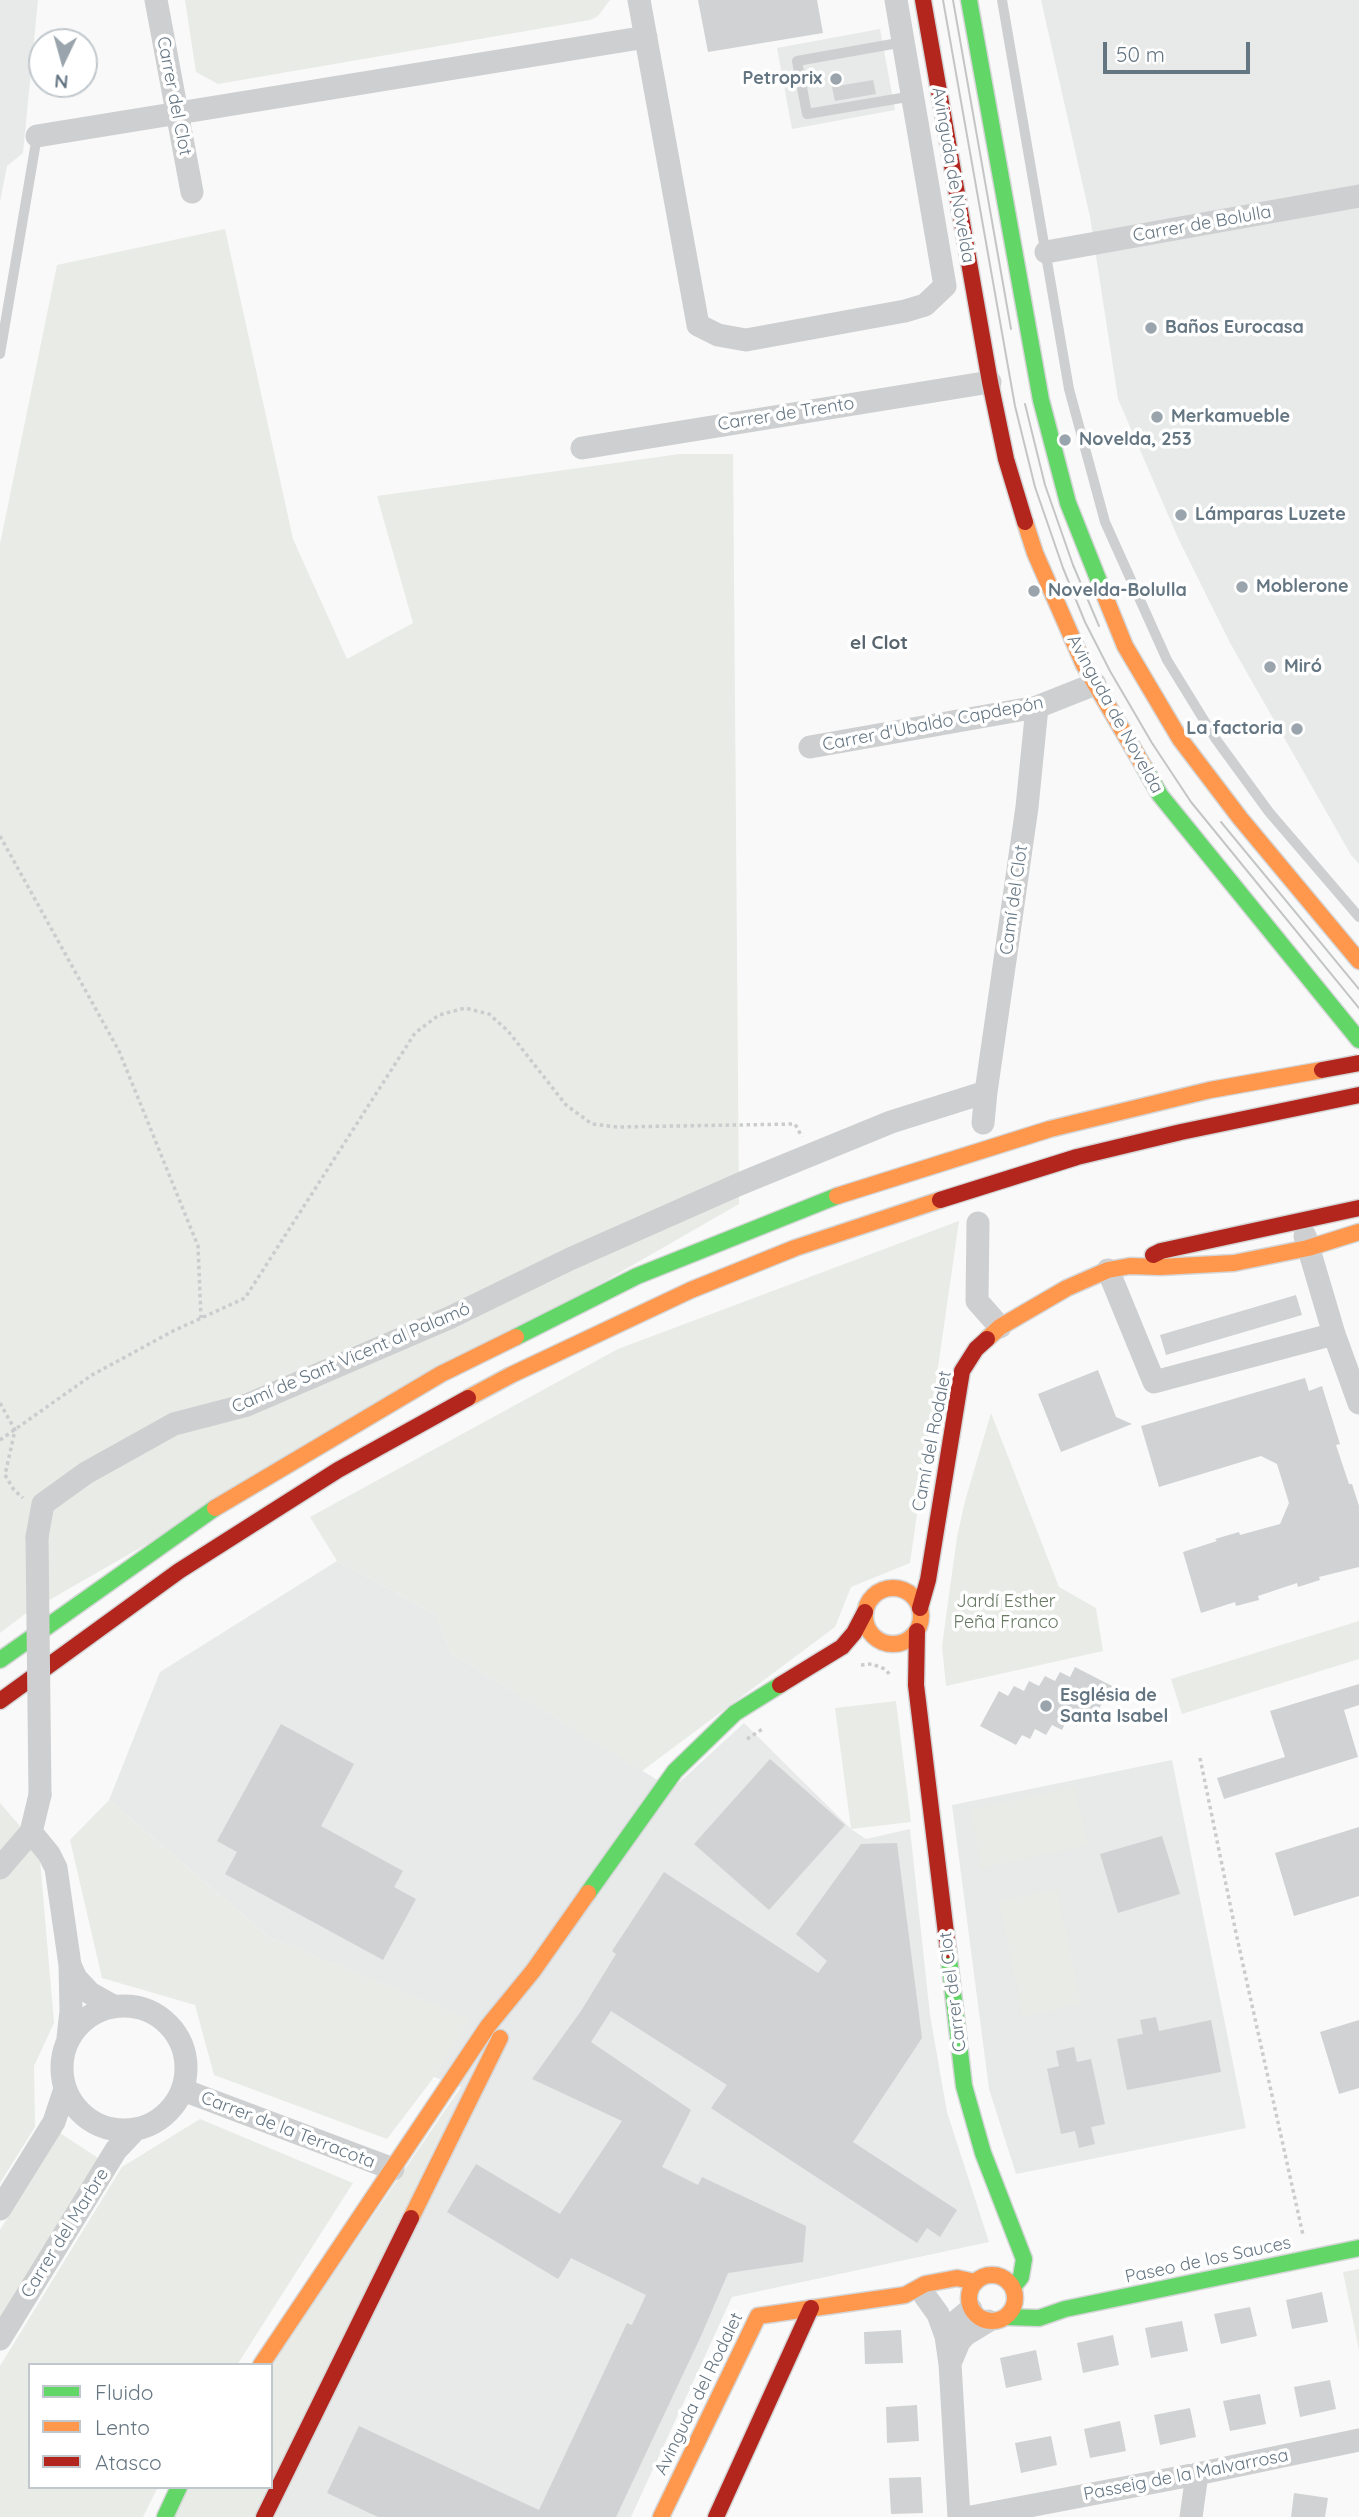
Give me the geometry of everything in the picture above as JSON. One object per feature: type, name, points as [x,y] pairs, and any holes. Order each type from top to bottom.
[{"type":"main road","name":"Avinguda de Novelda","points":[[923,0],[990,382],[1006,459],[1035,553],[1095,684],[1160,795],[1359,1040]]},
{"type":"main road","points":[[969,0],[1041,400],[1068,503],[1125,646],[1187,749],[1240,818],[1359,961]]},
{"type":"main road","points":[[1298,968],[1312,1005]]},
{"type":"main road","points":[[1336,1047],[1359,1074]]},
{"type":"main road","points":[[0,1660],[194,1521],[317,1446],[441,1374],[637,1276],[831,1198],[1050,1129],[1210,1090],[1359,1063]]},
{"type":"main road","points":[[0,1701],[179,1571],[338,1470],[512,1376],[691,1290],[808,1244],[998,1180],[1077,1157],[1181,1132],[1351,1096]]},
{"type":"main road","name":"Camí del Rodalet","points":[[920,1608],[933,1552],[940,1493],[962,1371],[976,1349],[1000,1327],[1067,1287],[1161,1251],[1301,1223],[1359,1208]]},
{"type":"main road","name":"Camí del Rodalet","points":[[1119,1268],[1234,1263],[1308,1248],[1359,1233]]},
{"type":"main road","points":[[262,2363],[488,2026],[533,1971],[675,1771],[735,1713],[842,1647],[854,1633],[874,1595],[905,1580],[933,1552]]},
{"type":"main road","points":[[842,1647],[883,1642],[898,1644],[917,1631],[921,1620],[920,1608],[914,1598],[905,1591],[905,1580]]},
{"type":"main road","points":[[865,1612],[867,1629],[883,1642]]},
{"type":"main road","name":"Carrer del Clot","points":[[917,1631],[916,1685],[964,2086],[983,2153],[1024,2259],[1027,2295]]},
{"type":"main road","name":"Carrer del Clot","points":[[883,1642],[902,1661],[916,1685]]},
{"type":"main road","points":[[268,2516],[533,1971]]},
{"type":"main road","points":[[994,2275],[1008,2259],[1015,2241]]},
{"type":"main road","name":"Paseo de los Sauces","points":[[811,2308],[958,2304],[1040,2318],[1065,2309],[1359,2248]]},
{"type":"main road","points":[[1024,2259],[1021,2277],[1027,2295]]},
{"type":"main road","points":[[958,2304],[975,2282],[987,2275],[994,2275],[1002,2277],[1027,2295],[1065,2309]]},
{"type":"main road","name":"Paseo de los Sauces","points":[[958,2304],[925,2284],[957,2278],[975,2282]]},
{"type":"main road","points":[[958,2304],[1014,2305],[1027,2295]]},
{"type":"main road","points":[[716,2517],[811,2308]]},
{"type":"main road","name":"Avinguda del Rodalet","points":[[661,2517],[758,2316],[811,2308]]},
{"type":"main road","points":[[164,2517],[178,2489]]},
{"type":"street","name":"Carrer del Clot","points":[[156,0],[192,192]]},
{"type":"street","points":[[37,136],[646,37],[639,0]]},
{"type":"street","name":"Avinguda de Novelda","points":[[646,37],[698,325],[718,335],[747,340],[905,311],[925,304],[945,286],[896,0]]},
{"type":"street","name":"Carrer de Bolulla","points":[[1046,252],[1359,196]]},
{"type":"street","name":"Carrer de Trento","points":[[582,447],[990,382]]},
{"type":"street","name":"Carrer d'Ubaldo Capdepón","points":[[810,747],[1037,707],[1095,684]]},
{"type":"street","name":"Camí del Clot","points":[[986,1092],[1027,807],[1037,707]]},
{"type":"street","points":[[983,1123],[986,1092]]},
{"type":"street","name":"Camí de Sant Vicent al Palamó","points":[[40,1526],[43,1504],[86,1473],[174,1424],[247,1405],[449,1318],[570,1259],[810,1155],[891,1122],[986,1092]]},
{"type":"street","points":[[978,1223],[977,1301],[1000,1327]]},
{"type":"street","points":[[1301,1223],[1334,1334],[1359,1403]]},
{"type":"street","points":[[1119,1268],[1154,1382],[1334,1334]]},
{"type":"street","points":[[0,1868],[31,1832],[40,1795],[40,1526]]},
{"type":"street","points":[[31,1832],[49,1854],[56,1868],[70,1965],[71,2011],[61,2072],[72,2104],[85,2117],[100,2126],[135,2130],[155,2123],[172,2109],[183,2090],[187,2064],[180,2039],[163,2019],[140,2007],[113,2006],[87,2017],[68,2038]]},
{"type":"street","points":[[70,1965],[76,1978],[90,1993],[113,2006]]},
{"type":"street","points":[[0,2209],[54,2122],[65,2089]]},
{"type":"street","name":"Carrer de la Terracota","points":[[183,2090],[393,2169]]},
{"type":"street","name":"Carrer del Marbre","points":[[0,2339],[117,2150],[135,2130]]},
{"type":"street","points":[[946,2336],[953,2324],[958,2304]]},
{"type":"street","points":[[958,2304],[938,2314],[946,2336],[950,2364],[959,2517]]},
{"type":"street","points":[[950,2364],[959,2342],[965,2335],[958,2304]]},
{"type":"street","name":"Passeig de la Malvarrosa","points":[[971,2517],[1359,2440]]},
{"type":"street","points":[[1191,2517],[1197,2474]]},
{"type":"lane","points":[[1002,0],[1069,389],[1105,522],[1167,660],[1215,738],[1269,811],[1359,917]]},
{"type":"lane","points":[[904,42],[797,61],[807,114],[913,96]]},
{"type":"lane","points":[[0,354],[37,136]]},
{"type":"path","points":[[0,836],[119,1051],[198,1246],[201,1318]]},
{"type":"path","points":[[0,1440],[92,1375],[244,1298],[255,1285],[415,1033],[439,1016],[465,1008],[489,1014],[508,1031],[566,1105],[592,1124],[617,1128],[796,1124],[810,1155]]},
{"type":"path","points":[[0,1403],[15,1430],[5,1475],[40,1526]]},
{"type":"path","points":[[857,1666],[872,1664],[885,1669],[898,1688],[916,1685]]},
{"type":"path","points":[[742,1742],[765,1727]]},
{"type":"path","points":[[1200,1758],[1303,2237]]},
{"type":"shaded area","points":[[0,0],[38,0],[35,28],[28,28],[28,98],[23,153],[7,166],[0,202]]},
{"type":"shaded area","points":[[1041,0],[1359,0],[1359,864],[1351,855],[1230,643],[1178,538],[1118,399],[1090,217]]},
{"type":"shaded area","name":"Petroprix","points":[[880,29],[895,110],[792,129],[777,48]]},
{"type":"shaded area","points":[[337,1561],[436,1614],[451,1653],[672,1789],[744,1723],[851,1829],[866,1839],[910,1829],[930,2015],[947,2112],[989,2242],[732,2297],[631,2517],[267,2517],[461,2087],[434,2077],[468,2019],[270,1938],[109,1800],[160,1672]]},
{"type":"shaded area","points":[[1172,1760],[1246,2128],[1016,2174],[989,2089],[952,1805]]},
{"type":"green space","points":[[185,0],[610,0],[598,16],[590,20],[218,84],[196,72]]},
{"type":"green space","points":[[225,229],[293,539],[347,659],[413,623],[377,496],[680,454],[733,454],[739,1204],[25,1614],[0,1633],[0,544],[57,265]]},
{"type":"green space","points":[[959,1221],[910,1563],[851,1587],[835,1627],[642,1771],[451,1653],[436,1614],[337,1561],[310,1517],[618,1349]]},
{"type":"green space","name":"Jardí Esther Peña Franco","points":[[991,1413],[1059,1587],[1096,1608],[1103,1651],[946,1686],[942,1646],[957,1537]]},
{"type":"green space","points":[[1359,1621],[1359,1659],[1182,1714],[1171,1679]]},
{"type":"green space","points":[[896,1701],[911,1822],[851,1829],[835,1708]]},
{"type":"green space","points":[[1075,1787],[1088,1845],[981,1868],[971,1810]]},
{"type":"green space","points":[[109,1800],[270,1938],[469,2019],[434,2077],[387,2139],[214,2075],[195,2005],[102,1978],[70,1840]]},
{"type":"green space","points":[[0,1803],[39,1848],[54,2023],[34,2066],[35,2127],[0,2183]]},
{"type":"green space","points":[[1057,1889],[1081,2004],[1023,2017],[999,1901]]},
{"type":"green space","points":[[461,2087],[267,2517],[173,2517],[185,2489],[273,2489],[272,2363]]},
{"type":"green space","points":[[200,2119],[353,2183],[238,2363],[28,2363],[28,2489],[157,2489],[143,2517],[0,2517],[0,2366],[122,2167]]},
{"type":"green space","points":[[60,2133],[98,2158],[0,2318],[0,2230]]},
{"type":"green space","points":[[1359,2269],[1359,2350],[1343,2272]]},
{"type":"building","points":[[698,0],[817,0],[823,33],[708,52]]},
{"type":"building","points":[[873,80],[876,94],[835,101],[832,87]]},
{"type":"building","points":[[1296,1295],[1302,1315],[1166,1355],[1160,1335]]},
{"type":"building","points":[[1098,1370],[1116,1417],[1132,1424],[1061,1452],[1038,1394]]},
{"type":"building","points":[[1305,1378],[1309,1391],[1322,1386],[1340,1444],[1336,1445],[1359,1506],[1359,1567],[1319,1577],[1320,1580],[1298,1587],[1297,1583],[1258,1596],[1259,1600],[1236,1606],[1235,1602],[1201,1613],[1183,1552],[1239,1532],[1240,1535],[1280,1524],[1289,1503],[1277,1464],[1261,1456],[1159,1487],[1141,1426]]},
{"type":"building","name":"Església de Santa Isabel","points":[[1075,1667],[1112,1686],[1092,1721],[1082,1716],[1077,1726],[1067,1720],[1062,1730],[1052,1725],[1046,1735],[1035,1729],[1030,1739],[1022,1735],[1016,1745],[980,1726],[999,1691],[1008,1696],[1014,1686],[1024,1691],[1029,1681],[1039,1686],[1045,1676],[1055,1681],[1060,1672],[1070,1677]]},
{"type":"building","points":[[1359,1684],[1359,1705],[1344,1710],[1358,1757],[1224,1799],[1217,1778],[1285,1757],[1270,1711]]},
{"type":"building","points":[[281,1724],[354,1764],[321,1826],[403,1871],[394,1887],[416,1899],[383,1960],[225,1874],[237,1852],[217,1841]]},
{"type":"building","points":[[770,1759],[845,1825],[769,1910],[694,1844]]},
{"type":"building","points":[[1359,1827],[1359,1896],[1294,1916],[1275,1853]]},
{"type":"building","points":[[1162,1836],[1180,1894],[1118,1913],[1100,1854]]},
{"type":"building","points":[[897,1843],[922,2038],[853,2142],[957,2210],[940,2237],[927,2228],[917,2243],[711,2108],[727,2085],[611,2011],[591,2042],[691,2110],[662,2167],[698,2185],[702,2177],[806,2226],[803,2262],[728,2273],[616,2517],[378,2517],[327,2493],[359,2426],[539,2510],[627,2323],[632,2325],[646,2295],[571,2258],[558,2279],[447,2212],[476,2164],[560,2214],[622,2121],[532,2079],[581,2011],[616,1954],[612,1951],[664,1872],[818,1973],[827,1961],[796,1934],[861,1844]]},
{"type":"building","points":[[1156,2017],[1159,2031],[1211,2020],[1221,2072],[1127,2090],[1117,2039],[1143,2034],[1140,2020]]},
{"type":"building","points":[[1359,2020],[1359,2088],[1339,2094],[1320,2032]]},
{"type":"building","points":[[1074,2047],[1077,2062],[1091,2059],[1105,2124],[1091,2127],[1095,2144],[1079,2148],[1075,2131],[1061,2134],[1047,2069],[1059,2066],[1056,2051]]},
{"type":"building","points":[[1322,2292],[1328,2322],[1292,2329],[1286,2300]]},
{"type":"building","points":[[1250,2307],[1257,2336],[1221,2344],[1214,2314]]},
{"type":"building","points":[[1182,2321],[1188,2351],[1151,2358],[1145,2328]]},
{"type":"building","points":[[901,2330],[903,2363],[865,2364],[864,2332]]},
{"type":"building","points":[[1113,2335],[1119,2365],[1083,2373],[1077,2343]]},
{"type":"building","points":[[1036,2350],[1042,2380],[1006,2388],[1000,2358]]},
{"type":"building","points":[[1330,2380],[1336,2409],[1300,2417],[1294,2387]]},
{"type":"building","points":[[1260,2394],[1266,2424],[1230,2431],[1223,2401]]},
{"type":"building","points":[[917,2405],[919,2441],[887,2443],[886,2407]]},
{"type":"building","points":[[1190,2408],[1196,2437],[1160,2445],[1154,2415]]},
{"type":"building","points":[[1120,2421],[1126,2451],[1090,2458],[1084,2429]]},
{"type":"building","points":[[1051,2436],[1057,2465],[1021,2473],[1015,2443]]},
{"type":"building","points":[[921,2477],[923,2513],[891,2514],[889,2478]]},
{"type":"building","points":[[1294,2493],[1328,2498],[1325,2517],[1291,2517]]},
{"type":"tram line","points":[[943,0],[1015,406],[1035,487],[1085,622],[1152,743],[1191,802],[1359,1008]]},
{"type":"tram line","points":[[953,0],[1011,329]]},
{"type":"tram line","points":[[1025,404],[1045,485],[1073,565],[1099,626]]},
{"type":"tram line","points":[[1221,822],[1359,989]]},
{"type":"traffic: fast","points":[[969,0],[1041,400],[1068,503],[1104,594]]},
{"type":"traffic: fast","points":[[1144,767],[1160,795],[1359,1040]]},
{"type":"traffic: fast","points":[[516,1337],[637,1276],[837,1196]]},
{"type":"traffic: fast","points":[[0,1660],[215,1508]]},
{"type":"traffic: fast","points":[[588,1893],[675,1771],[735,1713],[780,1685]]},
{"type":"traffic: fast","points":[[948,1950],[964,2086],[983,2153],[1024,2259],[1021,2277],[1013,2287]]},
{"type":"traffic: fast","points":[[1006,2317],[1039,2318],[1065,2309],[1359,2248]]},
{"type":"traffic: fast","points":[[165,2517],[178,2489]]},
{"type":"traffic: slow","points":[[1025,522],[1035,553],[1084,665],[1144,767]]},
{"type":"traffic: slow","points":[[1104,594],[1125,646],[1180,739],[1240,818],[1359,961]]},
{"type":"traffic: slow","points":[[837,1196],[1050,1129],[1210,1090],[1322,1070]]},
{"type":"traffic: slow","points":[[468,1398],[691,1290],[795,1248],[940,1200]]},
{"type":"traffic: slow","points":[[987,1339],[1000,1327],[1067,1288],[1108,1270],[1130,1266],[1234,1263],[1308,1248],[1359,1232]]},
{"type":"traffic: slow","points":[[215,1508],[441,1374],[516,1337]]},
{"type":"traffic: slow","points":[[893,1588],[904,1590],[913,1596],[919,1605],[921,1616],[919,1627],[913,1636],[904,1642],[893,1644],[882,1642],[873,1636],[867,1627],[865,1616],[867,1605],[873,1596],[882,1590],[893,1588]]},
{"type":"traffic: slow","points":[[262,2363],[488,2026],[533,1971],[588,1893]]},
{"type":"traffic: slow","points":[[411,2218],[500,2038]]},
{"type":"traffic: slow","points":[[992,2275],[1008,2282],[1015,2298],[1008,2314],[992,2321],[976,2314],[969,2298],[976,2282],[992,2275]]},
{"type":"traffic: slow","points":[[661,2517],[758,2316],[905,2295],[925,2284],[957,2278],[975,2282]]},
{"type":"traffic: jam","points":[[923,0],[990,382],[1006,459],[1025,522]]},
{"type":"traffic: jam","points":[[1322,1070],[1359,1063]]},
{"type":"traffic: jam","points":[[940,1200],[1077,1157],[1359,1095]]},
{"type":"traffic: jam","points":[[1153,1255],[1161,1251],[1359,1208]]},
{"type":"traffic: jam","points":[[920,1608],[928,1580],[962,1371],[976,1349],[987,1339]]},
{"type":"traffic: jam","points":[[0,1701],[179,1571],[338,1470],[468,1398]]},
{"type":"traffic: jam","points":[[780,1685],[842,1647],[854,1633],[865,1612]]},
{"type":"traffic: jam","points":[[917,1631],[916,1685],[948,1950]]},
{"type":"traffic: jam","points":[[264,2517],[411,2218]]},
{"type":"traffic: jam","points":[[716,2517],[811,2308]]},
{"type":"place","name":"Petroprix","points":[[836,79]]},
{"type":"place","name":"Baños Eurocasa","points":[[1151,328]]},
{"type":"place","name":"Merkamueble","points":[[1157,417]]},
{"type":"place","name":"Novelda, 253","points":[[1065,440]]},
{"type":"place","name":"Lámparas Luzete","points":[[1181,515]]},
{"type":"place","name":"Moblerone","points":[[1242,587]]},
{"type":"place","name":"Novelda-Bolulla","points":[[1034,591]]},
{"type":"place","name":"Miró","points":[[1270,667]]},
{"type":"place","name":"La factoria","points":[[1297,729]]},
{"type":"place","name":"Església de Santa Isabel","points":[[1046,1706]]},
{"type":"district","name":"el Clot","points":[[879,643]]}]
